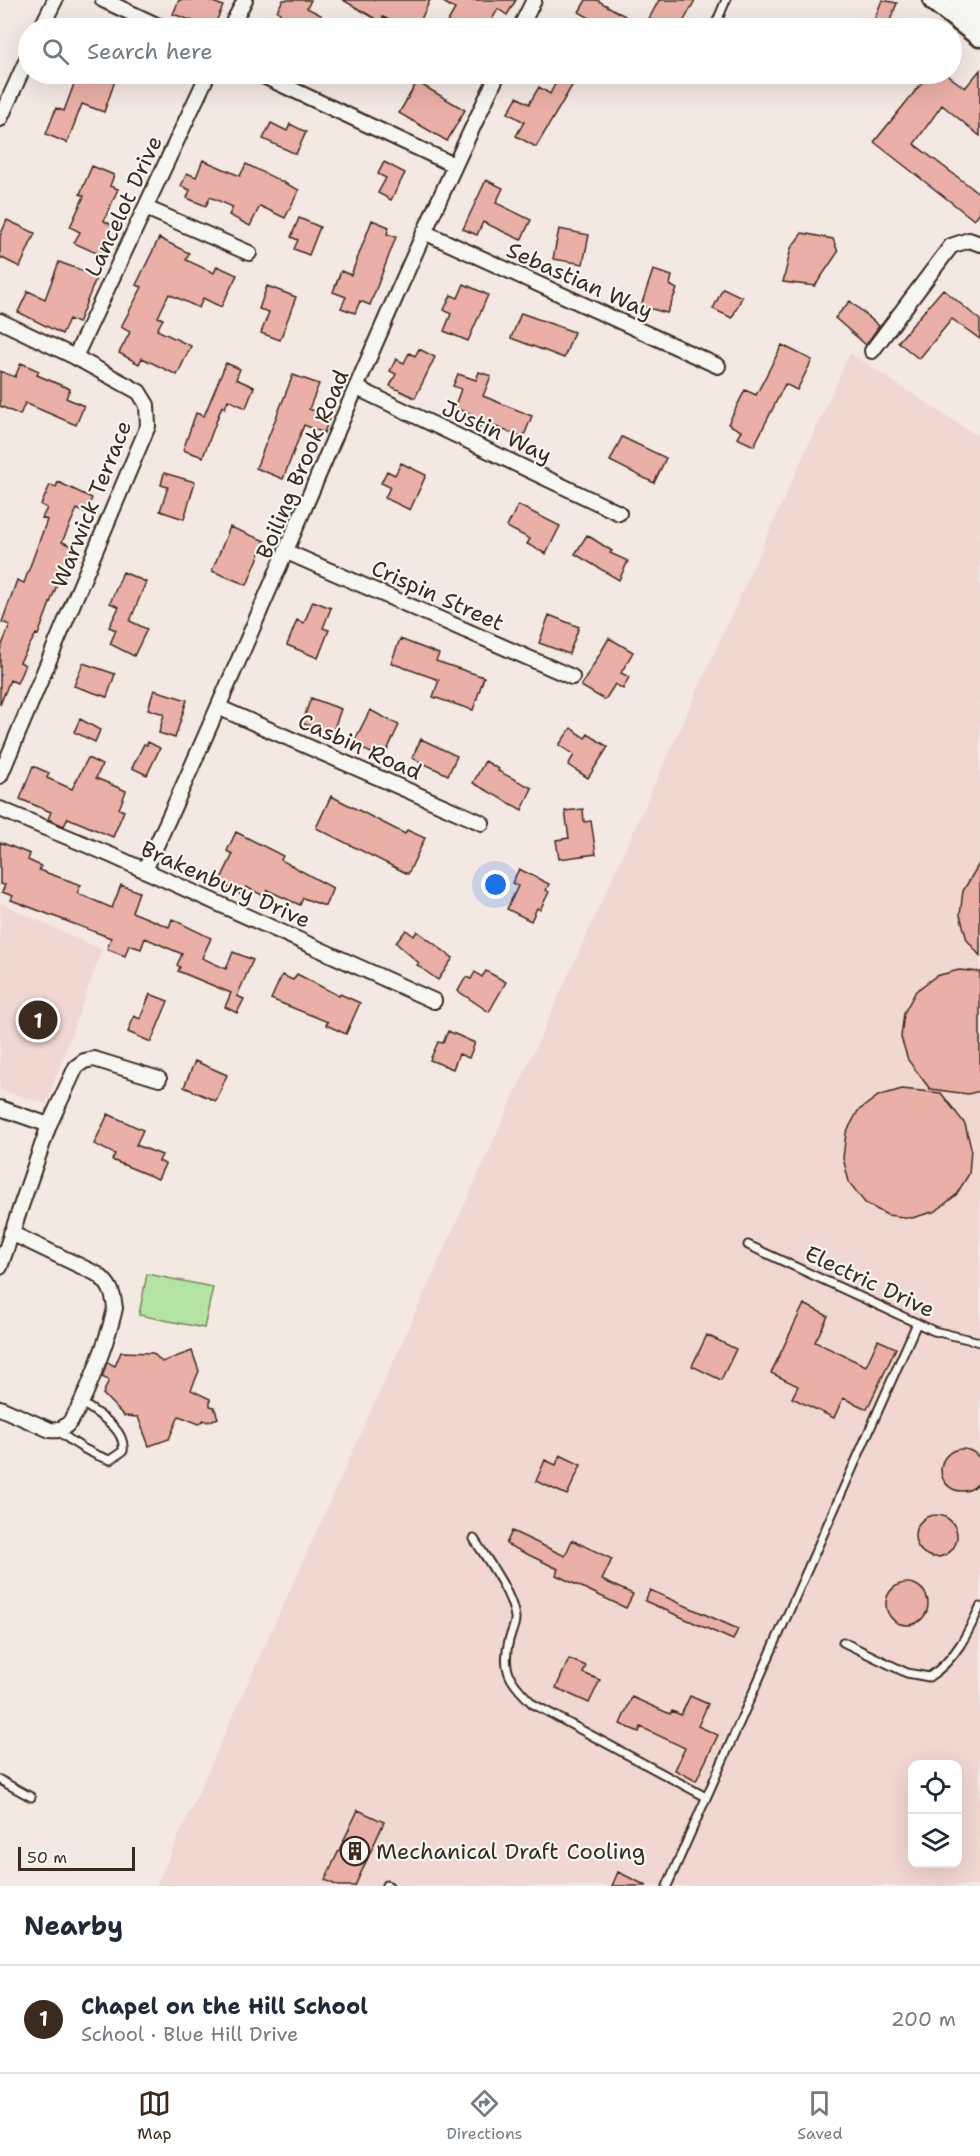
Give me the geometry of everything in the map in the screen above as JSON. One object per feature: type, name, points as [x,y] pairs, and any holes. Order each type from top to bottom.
[{"type":"main road","points":[[935,0],[958,18]]},
{"type":"main road","points":[[964,0],[980,12]]},
{"type":"main road","points":[[962,21],[980,35]]},
{"type":"street","points":[[46,18],[54,0]]},
{"type":"street","points":[[103,0],[142,18]]},
{"type":"street","points":[[235,18],[245,0]]},
{"type":"street","points":[[525,18],[534,0]]},
{"type":"street","points":[[0,119],[18,79]]},
{"type":"street","name":"Lancelot Drive","points":[[75,357],[203,84]]},
{"type":"street","points":[[280,84],[454,165]]},
{"type":"street","name":"Boiling Brook Road","points":[[145,870],[220,708],[424,232],[493,84]]},
{"type":"street","points":[[146,208],[249,253]]},
{"type":"street","name":"Sebastian Way","points":[[424,232],[718,366]]},
{"type":"street","points":[[872,351],[951,246],[969,240],[980,244]]},
{"type":"street","name":"Warwick Terrace","points":[[0,321],[75,357],[139,392],[147,405],[148,426],[0,776]]},
{"type":"street","name":"Justin Way","points":[[357,388],[619,513]]},
{"type":"street","name":"Crispin Street","points":[[287,552],[572,676]]},
{"type":"street","name":"Casbin Road","points":[[220,708],[482,823]]},
{"type":"street","name":"Brakenbury Drive","points":[[0,809],[145,870],[434,1001]]},
{"type":"street","points":[[0,1267],[48,1125],[70,1077],[84,1060],[106,1060],[159,1079]]},
{"type":"street","points":[[0,1108],[48,1125]]},
{"type":"street","points":[[0,1408],[41,1428],[58,1431],[67,1425],[81,1402],[112,1320],[113,1294],[108,1283],[97,1274],[11,1233]]},
{"type":"lane","points":[[718,18],[726,0]]},
{"type":"lane","name":"Electric Drive","points":[[748,1245],[934,1331],[980,1342]]},
{"type":"lane","points":[[667,1886],[917,1323]]},
{"type":"lane","points":[[58,1431],[75,1444],[110,1460],[123,1451],[124,1441],[120,1432],[81,1402]]},
{"type":"lane","points":[[474,1539],[499,1579],[515,1618],[507,1648],[507,1675],[518,1690],[533,1704],[706,1797]]},
{"type":"lane","points":[[843,1642],[907,1673],[929,1677],[946,1666],[968,1634],[980,1606]]},
{"type":"lane","points":[[0,1780],[31,1797]]},
{"type":"shaded area","points":[[850,353],[980,438],[980,1886],[156,1886]]},
{"type":"shaded area","points":[[0,903],[102,950],[46,1104],[0,1090]]},
{"type":"green space","points":[[147,1274],[213,1287],[204,1328],[139,1315]]},
{"type":"building","points":[[179,0],[208,0],[223,6],[218,18],[184,18],[173,14]]},
{"type":"building","points":[[283,0],[311,0],[307,8],[321,15],[320,18],[277,18],[280,13],[277,11]]},
{"type":"building","points":[[343,0],[430,0],[422,18],[374,18]]},
{"type":"building","points":[[440,0],[516,0],[507,15],[498,9],[493,18],[450,18],[455,9]]},
{"type":"building","points":[[586,0],[597,0],[625,16],[624,18],[590,18],[579,12]]},
{"type":"building","points":[[659,0],[695,0],[685,18],[649,18]]},
{"type":"building","points":[[882,0],[897,3],[891,18],[875,18]]},
{"type":"building","points":[[980,70],[980,136],[942,105],[914,144],[980,194],[980,212],[974,220],[874,142],[921,84],[960,84],[965,88]]},
{"type":"building","points":[[74,84],[114,84],[104,112],[82,104],[67,143],[46,134],[56,108],[64,111]]},
{"type":"building","points":[[416,84],[420,84],[465,110],[447,141],[399,113]]},
{"type":"building","points":[[555,84],[573,84],[536,147],[516,136],[524,122],[508,113],[517,97],[529,104],[539,87],[550,94]]},
{"type":"building","points":[[271,123],[287,131],[290,124],[306,132],[296,154],[263,139]]},
{"type":"building","points":[[203,160],[240,176],[246,164],[299,190],[285,218],[260,206],[250,226],[229,215],[233,207],[210,197],[206,206],[187,198],[190,190],[181,186],[187,173],[196,177]]},
{"type":"building","points":[[384,162],[405,173],[391,200],[378,193],[386,178],[378,174]]},
{"type":"building","points":[[92,166],[114,175],[110,186],[118,189],[104,221],[114,226],[101,255],[74,243],[80,232],[70,227],[84,196],[80,194]]},
{"type":"building","points":[[486,180],[503,188],[496,203],[531,220],[521,240],[483,222],[477,235],[463,229]]},
{"type":"building","points":[[299,218],[320,227],[309,255],[294,249],[298,240],[291,237]]},
{"type":"building","points":[[7,220],[35,233],[20,267],[0,257],[0,236]]},
{"type":"building","points":[[372,220],[389,227],[387,234],[396,237],[370,305],[360,301],[355,313],[341,308],[346,297],[333,292],[341,271],[351,275]]},
{"type":"building","points":[[559,229],[589,235],[583,264],[553,259]]},
{"type":"building","points":[[802,233],[833,239],[838,252],[815,286],[783,282],[791,248]]},
{"type":"building","points":[[159,238],[189,253],[186,260],[214,273],[217,266],[237,275],[221,307],[203,298],[199,308],[169,294],[158,317],[163,319],[157,330],[191,346],[177,375],[142,358],[139,364],[119,353],[130,332],[121,327],[142,287],[136,285]]},
{"type":"building","points":[[59,262],[97,276],[78,323],[69,319],[62,334],[18,312],[28,291],[45,299]]},
{"type":"building","points":[[653,270],[672,276],[670,285],[677,289],[667,313],[641,306]]},
{"type":"building","points":[[464,284],[488,295],[468,341],[444,331],[451,314],[444,310],[451,295],[458,298]]},
{"type":"building","points":[[267,286],[296,297],[280,340],[261,333],[269,312],[259,309]]},
{"type":"building","points":[[723,288],[742,297],[732,318],[713,309]]},
{"type":"building","points":[[943,289],[980,320],[980,339],[952,319],[919,359],[898,342]]},
{"type":"building","points":[[850,301],[879,326],[866,345],[835,318]]},
{"type":"building","points":[[521,313],[574,332],[564,358],[511,338]]},
{"type":"building","points":[[782,345],[812,360],[797,390],[785,384],[754,446],[737,438],[741,431],[728,424],[745,390],[756,395]]},
{"type":"building","points":[[419,349],[435,357],[415,398],[390,386],[396,374],[390,371],[396,359],[404,363],[409,353],[415,356]]},
{"type":"building","points":[[21,363],[39,371],[37,375],[70,389],[66,398],[84,406],[76,425],[25,403],[20,415],[0,406],[0,371],[15,377]]},
{"type":"building","points":[[226,363],[240,369],[236,379],[254,387],[246,408],[228,400],[225,408],[222,406],[203,457],[183,450],[196,413],[204,416]]},
{"type":"building","points":[[479,372],[491,376],[483,396],[532,416],[523,438],[482,421],[480,427],[469,422],[472,414],[454,408],[461,389],[453,386],[458,374],[476,380]]},
{"type":"building","points":[[293,375],[319,384],[309,409],[330,416],[324,433],[304,425],[283,479],[256,468]]},
{"type":"building","points":[[622,437],[666,458],[654,483],[610,461]]},
{"type":"building","points":[[401,463],[426,475],[410,510],[385,498],[390,487],[381,483],[387,471],[395,475]]},
{"type":"building","points":[[164,473],[195,482],[184,519],[160,511],[168,487],[161,485]]},
{"type":"building","points":[[58,482],[92,498],[85,513],[77,509],[62,542],[75,547],[62,583],[58,582],[38,635],[36,634],[20,662],[25,665],[17,683],[10,680],[0,705],[0,650],[10,625],[2,622],[17,580],[24,583],[47,520],[42,518],[47,508],[41,505],[50,485],[56,487]]},
{"type":"building","points":[[518,505],[560,526],[546,554],[527,544],[530,539],[507,527]]},
{"type":"building","points":[[230,527],[265,541],[247,585],[212,571]]},
{"type":"building","points":[[587,535],[612,551],[610,553],[628,561],[619,580],[575,554]]},
{"type":"building","points":[[123,572],[146,582],[130,621],[147,629],[134,656],[110,644],[116,630],[109,627],[119,607],[110,603]]},
{"type":"building","points":[[313,601],[331,608],[323,628],[329,630],[318,658],[287,645],[297,620],[304,623]]},
{"type":"building","points":[[549,615],[579,627],[569,654],[539,643]]},
{"type":"building","points":[[609,638],[633,652],[621,673],[629,677],[623,689],[615,684],[605,700],[581,686]]},
{"type":"building","points":[[400,639],[439,654],[436,661],[484,677],[473,710],[433,697],[439,680],[391,663]]},
{"type":"building","points":[[83,663],[115,674],[107,697],[74,686]]},
{"type":"building","points":[[154,690],[187,700],[175,738],[159,733],[164,714],[148,709]]},
{"type":"building","points":[[311,698],[341,709],[332,734],[302,723]]},
{"type":"building","points":[[370,710],[399,725],[383,759],[353,744]]},
{"type":"building","points":[[80,719],[100,730],[95,742],[74,732]]},
{"type":"building","points":[[571,728],[585,738],[588,734],[608,747],[588,778],[568,765],[574,755],[559,745]]},
{"type":"building","points":[[421,739],[457,756],[448,775],[412,758]]},
{"type":"building","points":[[148,742],[160,748],[147,775],[132,768],[144,744],[147,745]]},
{"type":"building","points":[[88,758],[102,765],[96,778],[126,791],[119,809],[124,811],[113,837],[68,818],[64,826],[48,819],[51,812],[20,799],[33,766],[49,773],[47,778],[72,789]]},
{"type":"building","points":[[485,761],[499,769],[498,771],[532,788],[522,810],[473,783]]},
{"type":"building","points":[[331,796],[405,834],[407,830],[425,838],[408,874],[316,828]]},
{"type":"building","points":[[583,809],[584,822],[591,821],[596,854],[559,859],[556,840],[569,838],[565,811]]},
{"type":"building","points":[[236,832],[283,856],[281,860],[333,888],[325,906],[303,898],[300,905],[267,890],[264,896],[246,887],[242,895],[219,883],[233,854],[227,851]]},
{"type":"building","points":[[0,842],[30,854],[28,860],[41,866],[39,870],[81,885],[77,893],[112,908],[121,885],[139,892],[132,912],[169,927],[172,919],[211,938],[202,958],[226,969],[233,952],[253,960],[237,996],[244,999],[237,1013],[225,1007],[231,993],[178,971],[180,967],[177,965],[182,954],[145,938],[141,949],[129,945],[125,956],[107,949],[111,938],[11,900],[13,896],[2,892],[5,885],[0,884]]},
{"type":"building","points":[[980,862],[980,956],[967,940],[960,915],[963,891]]},
{"type":"building","points":[[519,869],[549,884],[546,890],[549,892],[540,910],[537,908],[531,921],[507,909],[518,886],[512,883]]},
{"type":"building","points":[[406,930],[414,936],[417,931],[453,958],[438,980],[417,965],[419,963],[396,943]]},
{"type":"building","points":[[959,970],[980,972],[980,1091],[968,1094],[930,1089],[908,1060],[901,1037],[904,1013],[916,991],[936,976]]},
{"type":"building","points":[[486,971],[506,982],[489,1012],[458,991],[466,977],[471,979],[475,972],[482,977]]},
{"type":"building","points":[[297,974],[339,996],[340,994],[360,1003],[346,1034],[326,1025],[328,1022],[271,999],[282,975],[293,980]]},
{"type":"building","points":[[150,994],[168,1001],[151,1042],[128,1032],[134,1016],[140,1019]]},
{"type":"building","points":[[448,1031],[475,1043],[469,1058],[459,1054],[453,1069],[430,1060],[438,1042],[443,1043]]},
{"type":"building","points":[[195,1061],[227,1075],[216,1101],[184,1087]]},
{"type":"building","points":[[902,1089],[941,1093],[965,1124],[971,1148],[969,1174],[956,1195],[936,1211],[912,1218],[887,1215],[865,1203],[849,1182],[843,1158],[846,1133],[858,1111],[878,1096]]},
{"type":"building","points":[[108,1114],[143,1130],[136,1145],[162,1155],[159,1161],[165,1164],[158,1179],[112,1160],[115,1154],[94,1144]]},
{"type":"building","points":[[804,1304],[828,1316],[815,1342],[866,1366],[878,1340],[896,1348],[867,1409],[843,1398],[834,1418],[792,1398],[798,1386],[771,1373]]},
{"type":"building","points":[[707,1335],[736,1349],[721,1380],[692,1366]]},
{"type":"building","points":[[192,1351],[199,1371],[191,1390],[210,1399],[210,1406],[214,1407],[218,1418],[207,1422],[204,1420],[199,1424],[179,1416],[169,1439],[149,1446],[138,1417],[124,1416],[103,1394],[109,1380],[102,1377],[107,1362],[115,1366],[121,1352],[153,1353],[162,1362]]},
{"type":"building","points":[[962,1449],[977,1455],[981,1462],[981,1478],[977,1485],[962,1491],[947,1485],[941,1470],[947,1455]]},
{"type":"building","points":[[560,1455],[581,1465],[567,1495],[536,1481],[545,1460],[556,1465]]},
{"type":"building","points":[[936,1515],[944,1516],[951,1521],[956,1528],[956,1544],[951,1551],[944,1556],[936,1557],[928,1556],[921,1551],[916,1544],[915,1536],[916,1528],[921,1521],[928,1516]]},
{"type":"building","points":[[512,1531],[565,1556],[572,1540],[612,1559],[602,1580],[633,1594],[626,1608],[556,1575],[558,1569],[506,1544]]},
{"type":"building","points":[[907,1583],[915,1584],[922,1589],[927,1596],[927,1612],[922,1619],[915,1624],[907,1625],[899,1624],[892,1619],[887,1612],[886,1604],[887,1596],[892,1589],[899,1584]]},
{"type":"building","points":[[650,1590],[738,1629],[733,1640],[645,1601]]},
{"type":"building","points":[[569,1659],[586,1666],[583,1673],[600,1680],[589,1703],[556,1688]]},
{"type":"building","points":[[690,1696],[708,1704],[698,1726],[718,1735],[696,1781],[675,1770],[685,1748],[641,1727],[639,1732],[620,1724],[632,1697],[670,1714],[672,1711],[681,1715]]},
{"type":"building","name":"Mechanical Draft Cooling","points":[[358,1810],[384,1822],[355,1886],[338,1886],[325,1880]]},
{"type":"building","points":[[618,1872],[647,1886],[612,1886]]},
{"type":"place","name":"Chapel on the Hill School","points":[[38,1020]]},
{"type":"place","name":"Mechanical Draft Cooling","points":[[355,1851]]}]
